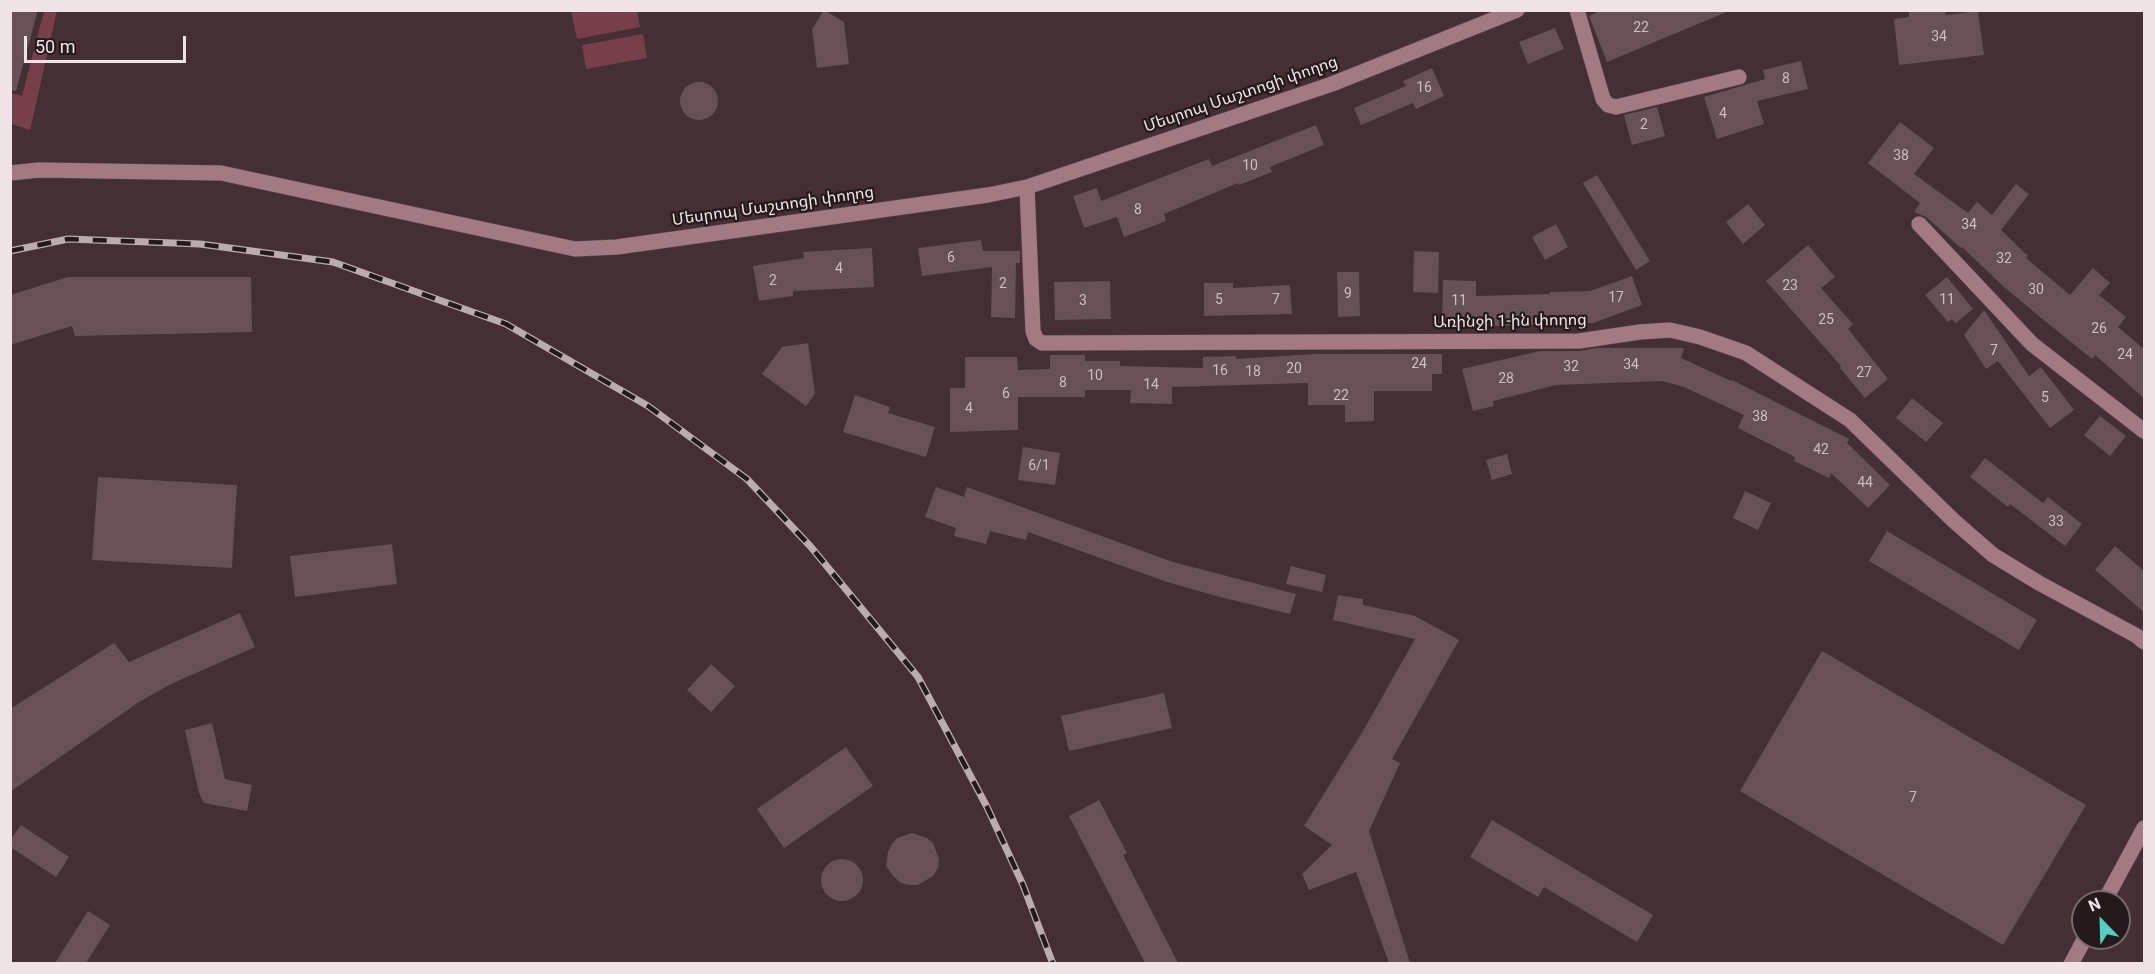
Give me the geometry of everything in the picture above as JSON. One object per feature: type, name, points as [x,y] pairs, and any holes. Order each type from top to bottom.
[{"type":"street","name":"Մեսրոպ Մաշտոցի փողոց","points":[[10,173],[39,170],[221,172],[575,249],[629,245],[988,195],[1027,187],[1332,84],[1517,10]]},
{"type":"street","points":[[1578,10],[1603,99],[1608,105],[1616,107],[1739,77]]},
{"type":"street","name":"Առինջի 1-ին փողոց","points":[[1027,187],[1033,331],[1036,339],[1042,343],[1579,341],[1670,330],[1700,337],[1746,353],[1850,420],[1954,521],[1993,555],[2145,642]]},
{"type":"street","points":[[1919,224],[2032,344],[2145,431]]},
{"type":"street","points":[[2111,890],[2145,828]]},
{"type":"shaded area","points":[[44,11],[57,11],[30,130],[11,124],[11,93],[22,96]]},
{"type":"shaded area","points":[[571,11],[637,11],[640,27],[577,39]]},
{"type":"shaded area","points":[[643,34],[647,58],[586,69],[582,45]]},
{"type":"building","points":[[10,10],[38,10],[16,91],[10,90]]},
{"type":"building","points":[[824,10],[844,22],[849,64],[817,68],[812,29]]},
{"type":"building","points":[[1602,10],[1729,11],[1607,62],[1589,16]]},
{"type":"building","points":[[1909,10],[1945,10],[1946,15],[1978,11],[1984,55],[1899,65],[1894,19],[1909,17]]},
{"type":"building","points":[[1555,28],[1564,49],[1528,64],[1519,42]]},
{"type":"building","points":[[1801,61],[1808,89],[1757,101],[1764,124],[1717,139],[1704,97],[1765,79],[1763,70]]},
{"type":"building","points":[[1432,68],[1444,96],[1416,109],[1413,103],[1361,125],[1354,108],[1406,86],[1403,81]]},
{"type":"building","points":[[699,82],[712,88],[718,101],[712,114],[699,120],[686,114],[680,101],[686,88]]},
{"type":"building","points":[[1657,107],[1665,136],[1632,145],[1624,115]]},
{"type":"building","points":[[1900,122],[1934,148],[1914,174],[1968,213],[1977,202],[1992,215],[2016,184],[2029,194],[2001,230],[2028,256],[2026,258],[2070,295],[2093,268],[2110,283],[2099,295],[2126,317],[2118,327],[2145,350],[2145,399],[2095,355],[2092,359],[2040,317],[1926,217],[1914,212],[1920,203],[1868,163]]},
{"type":"building","points":[[1316,125],[1324,145],[1270,167],[1272,172],[1239,185],[1238,183],[1164,214],[1166,221],[1124,237],[1117,217],[1084,228],[1073,196],[1097,188],[1101,201],[1209,159],[1212,166]]},
{"type":"building","points":[[1597,175],[1650,261],[1636,270],[1583,183]]},
{"type":"building","points":[[1748,204],[1765,225],[1743,244],[1726,222]]},
{"type":"building","points":[[1556,224],[1568,247],[1545,260],[1532,237]]},
{"type":"building","points":[[981,240],[983,251],[1020,251],[1020,263],[1016,263],[1015,318],[991,317],[992,267],[922,276],[918,248]]},
{"type":"building","points":[[1808,245],[1835,277],[1821,288],[1853,324],[1848,329],[1888,379],[1865,398],[1840,368],[1841,366],[1766,281]]},
{"type":"building","points":[[872,248],[874,287],[793,291],[793,296],[759,301],[753,266],[804,258],[803,252]]},
{"type":"building","points":[[1414,251],[1439,252],[1438,293],[1413,292]]},
{"type":"building","points":[[1337,272],[1359,272],[1360,316],[1338,317]]},
{"type":"building","points":[[1632,276],[1642,305],[1593,323],[1494,326],[1494,322],[1442,321],[1443,280],[1476,281],[1476,296],[1590,291]]},
{"type":"building","points":[[68,277],[251,277],[252,332],[75,336],[72,326],[10,345],[10,295]]},
{"type":"building","points":[[1947,277],[1973,309],[1956,323],[1952,319],[1948,322],[1925,295]]},
{"type":"building","points":[[1110,281],[1111,319],[1055,320],[1054,282]]},
{"type":"building","points":[[1204,283],[1233,283],[1233,288],[1290,285],[1292,314],[1204,316]]},
{"type":"building","points":[[1984,310],[2029,376],[2041,367],[2074,410],[2050,428],[1998,361],[1986,369],[1964,335]]},
{"type":"building","points":[[808,343],[815,394],[806,406],[762,374],[782,347]]},
{"type":"building","points":[[1596,348],[1684,348],[1681,358],[1732,380],[1849,439],[1847,443],[1890,485],[1868,508],[1831,473],[1829,478],[1794,461],[1795,457],[1738,428],[1744,415],[1684,387],[1662,381],[1556,385],[1493,401],[1494,406],[1473,411],[1462,369],[1540,351],[1579,351]]},
{"type":"building","points":[[1316,354],[1442,354],[1442,374],[1432,374],[1432,391],[1374,391],[1374,421],[1345,422],[1345,405],[1308,405],[1308,383],[1172,387],[1172,404],[1130,403],[1131,390],[1085,390],[1085,397],[1018,397],[1018,430],[950,432],[950,388],[965,388],[965,357],[1017,357],[1018,370],[1050,369],[1050,355],[1085,355],[1085,361],[1120,361],[1120,366],[1203,368],[1203,357],[1236,356],[1236,359]]},
{"type":"building","points":[[855,395],[890,407],[888,413],[935,427],[926,457],[843,432]]},
{"type":"building","points":[[1912,398],[1943,423],[1926,442],[1896,418]]},
{"type":"building","points":[[2100,416],[2126,436],[2110,456],[2084,435]]},
{"type":"building","points":[[1023,447],[1060,453],[1055,485],[1018,480]]},
{"type":"building","points":[[1507,454],[1512,474],[1492,480],[1486,460]]},
{"type":"building","points":[[1985,458],[2043,503],[2048,497],[2082,524],[2065,546],[2010,504],[2008,507],[1970,477]]},
{"type":"building","points":[[98,477],[237,485],[232,568],[92,560]]},
{"type":"building","points":[[936,487],[964,497],[967,487],[1173,562],[1296,594],[1290,614],[1167,582],[1028,532],[1026,540],[990,531],[986,544],[954,536],[956,528],[925,517]]},
{"type":"building","points":[[1745,491],[1771,503],[1758,530],[1733,518]]},
{"type":"building","points":[[1887,531],[2037,620],[2019,650],[1869,561]]},
{"type":"building","points":[[392,544],[397,584],[295,597],[290,556]]},
{"type":"building","points":[[2115,546],[2145,572],[2145,613],[2095,570]]},
{"type":"building","points":[[1291,566],[1326,575],[1322,592],[1286,584]]},
{"type":"building","points":[[1338,595],[1363,599],[1363,605],[1415,616],[1459,640],[1392,759],[1400,763],[1369,831],[1410,963],[1389,963],[1356,872],[1309,890],[1302,874],[1332,845],[1304,826],[1363,731],[1415,639],[1333,620]]},
{"type":"building","points":[[240,613],[255,647],[171,684],[139,702],[10,792],[10,709],[114,643],[129,662]]},
{"type":"building","points":[[1822,651],[2086,805],[2003,945],[1740,791]]},
{"type":"building","points":[[711,664],[735,686],[711,712],[687,690]]},
{"type":"building","points":[[1164,693],[1172,728],[1069,751],[1061,716]]},
{"type":"building","points":[[212,723],[225,779],[252,785],[247,811],[204,803],[199,793],[185,730]]},
{"type":"building","points":[[846,747],[873,786],[784,848],[757,809]]},
{"type":"building","points":[[1099,800],[1127,853],[1123,855],[1178,963],[1145,963],[1069,816]]},
{"type":"building","points":[[1492,820],[1653,915],[1637,942],[1544,887],[1538,897],[1470,857]]},
{"type":"building","points":[[21,825],[69,857],[56,877],[10,847],[10,840]]},
{"type":"building","points":[[912,833],[927,838],[933,843],[939,859],[938,868],[933,876],[918,885],[901,883],[886,866],[892,844],[897,838]]},
{"type":"building","points":[[842,859],[857,865],[863,880],[857,895],[842,901],[827,895],[821,880],[827,865]]},
{"type":"building","points":[[88,911],[110,925],[86,963],[55,963]]},
{"type":"railway","points":[[10,251],[68,239],[200,244],[333,262],[506,324],[648,406],[747,479],[811,547],[918,677],[987,807],[1023,885],[1053,964]]}]
